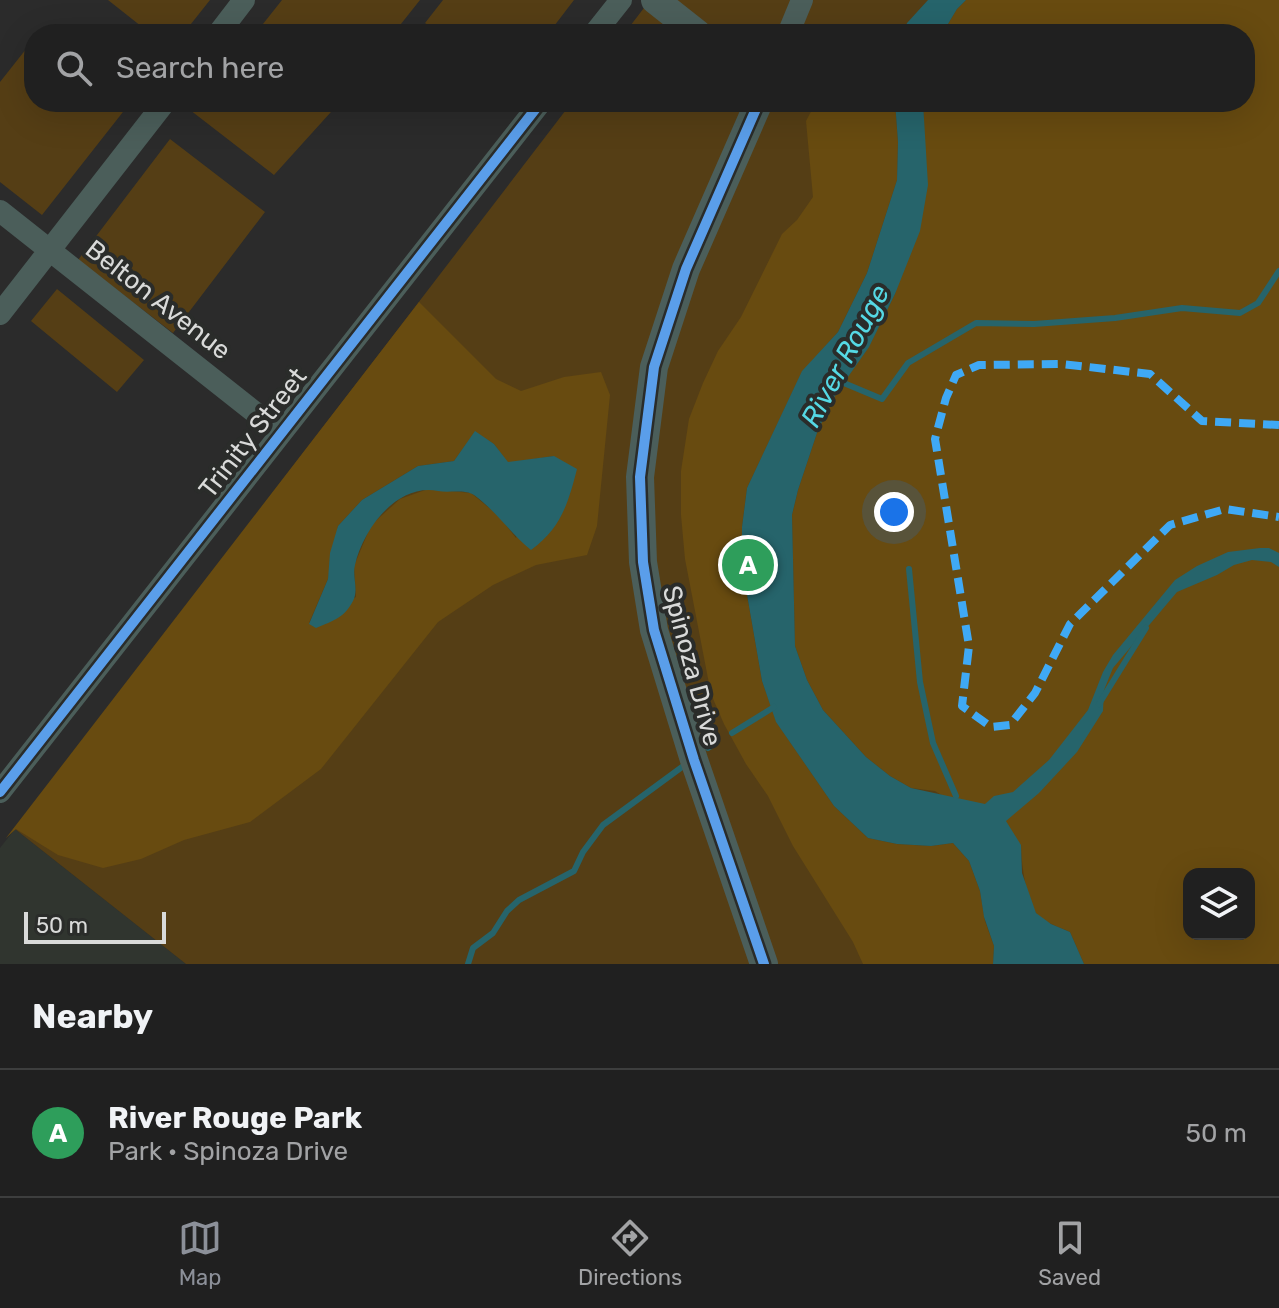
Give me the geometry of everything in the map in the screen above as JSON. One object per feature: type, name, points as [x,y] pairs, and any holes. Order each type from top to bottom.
[{"type":"street","points":[[226,24],[244,0]]},
{"type":"street","points":[[602,24],[621,0]]},
{"type":"street","points":[[655,0],[685,24]]},
{"type":"street","points":[[792,24],[802,0]]},
{"type":"street","points":[[0,314],[157,112]]},
{"type":"street","name":"Trinity Street","points":[[0,792],[533,112]]},
{"type":"street","name":"Spinoza Drive","points":[[755,112],[686,269],[654,367],[640,477],[643,562],[654,630],[694,760],[764,964]]},
{"type":"street","name":"Belton Avenue","points":[[0,211],[281,433]]},
{"type":"shaded area","points":[[108,0],[210,0],[191,24],[138,24]]},
{"type":"shaded area","points":[[282,0],[420,0],[401,24],[263,24]]},
{"type":"shaded area","points":[[443,0],[574,0],[556,24],[425,23]]},
{"type":"shaded area","points":[[650,0],[1279,0],[1279,964],[186,964],[15,829],[564,112],[1255,112],[1255,24],[632,24]]},
{"type":"shaded area","points":[[966,0],[1279,0],[1279,964],[1084,964],[1070,932],[1043,919],[1032,907],[1021,845],[935,791],[911,788],[890,776],[866,757],[823,710],[807,680],[795,646],[792,515],[818,430],[836,394],[869,346],[895,294],[924,126],[923,112],[1255,112],[1255,24],[948,24]]},
{"type":"shaded area","points":[[24,52],[24,112],[123,112],[42,215],[0,182],[0,82]]},
{"type":"shaded area","points":[[193,112],[331,112],[274,175]]},
{"type":"shaded area","points":[[811,112],[896,112],[897,180],[867,273],[838,332],[802,372],[747,488],[742,527],[742,566],[762,681],[777,723],[834,806],[868,838],[931,846],[953,843],[969,861],[994,946],[993,964],[863,964],[853,942],[793,846],[768,796],[746,764],[711,694],[685,559],[681,515],[681,471],[689,419],[718,351],[741,317],[782,234],[797,220],[813,197],[806,121]]},
{"type":"shaded area","points":[[170,139],[265,212],[173,333],[78,260]]},
{"type":"shaded area","points":[[57,289],[144,360],[117,392],[31,321]]},
{"type":"shaded area","points":[[419,302],[496,379],[521,391],[564,377],[601,372],[610,395],[597,526],[587,555],[536,565],[493,585],[438,622],[321,769],[250,822],[184,840],[141,859],[103,868],[58,855],[16,829],[6,838]],"holes":[[[475,432],[494,444],[508,463],[554,456],[516,538],[499,516],[471,493],[428,489],[400,499],[371,525],[354,566],[356,597],[309,623],[328,579],[338,526],[362,500],[418,466],[454,461]]]},
{"type":"shaded area","points":[[15,829],[186,964],[0,964],[0,848]]},
{"type":"water","points":[[928,0],[966,0],[948,24],[907,23]]},
{"type":"water","name":"River Rouge","points":[[896,112],[924,112],[928,185],[920,231],[895,294],[869,347],[836,394],[818,430],[792,515],[795,646],[807,680],[823,710],[866,757],[911,788],[985,804],[994,796],[1013,792],[1049,760],[1088,710],[1113,655],[1175,580],[1228,552],[1269,548],[1279,553],[1279,567],[1271,562],[1252,560],[1234,565],[1177,592],[1113,668],[1104,690],[1103,711],[1077,752],[1039,793],[1006,821],[1021,845],[1022,873],[1036,913],[1070,932],[1084,964],[993,964],[994,946],[969,861],[953,843],[931,846],[897,844],[868,838],[834,806],[776,722],[762,681],[742,566],[742,527],[747,488],[802,371],[838,332],[867,273],[897,180]]},
{"type":"water","points":[[475,431],[494,444],[508,462],[554,456],[577,469],[566,504],[550,533],[531,550],[470,493],[423,490],[409,494],[384,512],[366,537],[355,565],[355,592],[350,607],[342,615],[316,628],[309,624],[328,579],[330,553],[338,526],[362,500],[418,466],[454,461]]},
{"type":"waterway","name":"River Rouge","points":[[839,381],[882,399],[908,363],[976,323],[1034,324],[1115,318],[1182,308],[1240,313],[1258,303],[1279,271]]},
{"type":"waterway","points":[[909,569],[920,682],[933,743],[956,796]]},
{"type":"waterway","points":[[1099,704],[1146,628]]},
{"type":"waterway","points":[[732,733],[774,707]]},
{"type":"waterway","points":[[468,964],[473,948],[493,933],[507,911],[519,900],[574,871],[583,852],[603,825],[686,764]]},
{"type":"marked path","points":[[1279,425],[1202,421],[1150,374],[1062,364],[979,365],[956,375],[935,439],[969,646],[962,706],[991,727],[1010,725],[1035,693],[1070,624],[1170,525],[1225,509],[1279,517]]},
{"type":"cycle path","points":[[0,792],[533,112]]},
{"type":"cycle path","points":[[755,112],[686,269],[654,367],[640,477],[643,562],[654,630],[694,760],[764,964]]},
{"type":"place","name":"River Rouge Park","points":[[748,565]]}]
